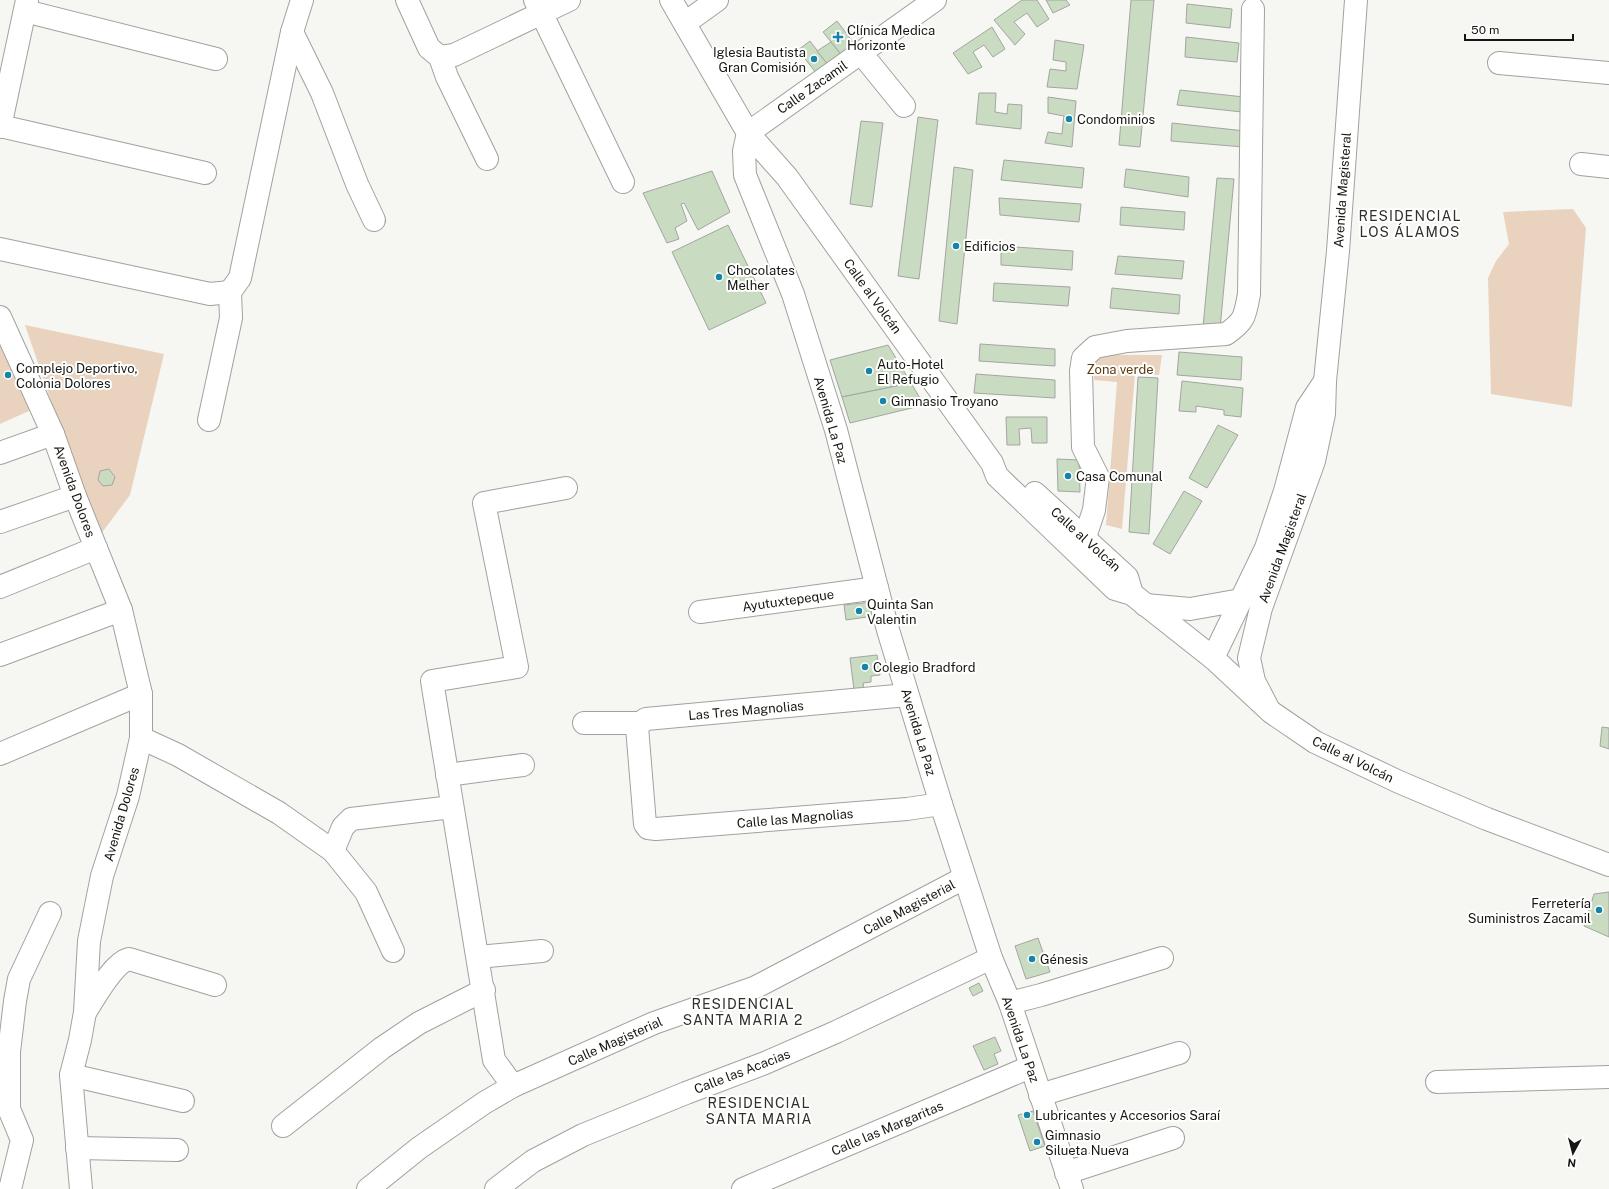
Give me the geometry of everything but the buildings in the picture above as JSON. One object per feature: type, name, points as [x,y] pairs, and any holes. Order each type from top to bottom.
[{"type":"street","points":[[208,420],[231,318],[230,292],[240,278],[292,32],[302,0]]},
{"type":"street","points":[[407,0],[429,48],[440,57],[447,77],[486,159]]},
{"type":"street","points":[[440,57],[454,55],[538,7],[568,0]]},
{"type":"street","name":"Calle al Volcán","points":[[671,0],[748,133],[787,177],[992,463],[997,476],[1115,589],[1139,600],[1213,658],[1271,712],[1315,742],[1399,782],[1487,819],[1609,865]]},
{"type":"street","points":[[685,23],[716,0]]},
{"type":"street","name":"Calle Zacamil","points":[[748,133],[935,0]]},
{"type":"street","name":"Avenida Magisteral","points":[[1271,712],[1254,681],[1250,670],[1251,604],[1266,548],[1285,491],[1307,408],[1325,381],[1338,251],[1356,0]]},
{"type":"street","points":[[205,173],[0,126],[26,6],[216,59]]},
{"type":"street","points":[[538,7],[623,182]]},
{"type":"street","points":[[1085,538],[1094,510],[1098,477],[1083,447],[1081,371],[1083,358],[1095,347],[1127,341],[1226,334],[1239,325],[1245,315],[1250,294],[1253,8]]},
{"type":"street","points":[[292,32],[322,93],[357,184],[374,220]]},
{"type":"street","points":[[861,53],[904,106]]},
{"type":"street","points":[[1498,63],[1609,73]]},
{"type":"street","name":"Avenida La Paz","points":[[748,133],[744,151],[745,175],[793,294],[836,430],[877,588],[907,695],[964,878],[991,958],[1010,1003],[1069,1181]]},
{"type":"street","points":[[1581,164],[1609,167]]},
{"type":"street","points":[[0,249],[210,294],[230,292]]},
{"type":"street","name":"Avenida Dolores","points":[[0,317],[53,434],[75,496],[121,610],[141,694],[141,738],[128,796],[102,876],[89,941],[85,1012],[71,1075],[81,1189]]},
{"type":"street","points":[[0,453],[53,434]]},
{"type":"street","name":"Calle al Volcán","points":[[992,463],[1006,467],[1127,577],[1139,600]]},
{"type":"street","points":[[512,1086],[494,1060],[484,990],[432,681],[517,667],[484,503],[566,488]]},
{"type":"street","points":[[0,522],[75,496]]},
{"type":"street","points":[[0,587],[96,548]]},
{"type":"street","name":"Ayutuxtepeque","points":[[700,612],[877,588]]},
{"type":"street","points":[[1139,600],[1190,609],[1251,604]]},
{"type":"street","name":"Avenida Magisteral","points":[[1213,658],[1251,604]]},
{"type":"street","points":[[0,655],[121,610]]},
{"type":"street","points":[[0,754],[141,694]]},
{"type":"street","name":"Las Tres Magnolias","points":[[584,723],[640,723],[646,719],[907,695]]},
{"type":"street","name":"Calle las Magnolias","points":[[640,723],[637,727],[645,824],[648,828],[656,829],[907,809],[941,804]]},
{"type":"street","points":[[141,738],[178,755],[279,813],[333,851],[366,892],[393,951]]},
{"type":"street","points":[[447,775],[523,764]]},
{"type":"street","points":[[333,851],[343,827],[351,819],[452,807]]},
{"type":"street","name":"Calle Magisterial","points":[[368,1189],[419,1148],[484,1103],[512,1086],[654,1023],[756,988],[964,878]]},
{"type":"street","points":[[10,1189],[22,1140],[9,1109],[9,1052],[14,1001],[19,979],[50,913]]},
{"type":"street","points":[[478,957],[542,951]]},
{"type":"street","name":"Calle las Acacias","points":[[496,1189],[533,1161],[583,1135],[686,1092],[765,1063],[836,1032],[991,958]]},
{"type":"street","points":[[1010,1003],[1162,958]]},
{"type":"street","points":[[85,1012],[122,961],[129,959],[138,960],[215,985]]},
{"type":"street","points":[[283,1126],[382,1048],[419,1023],[484,990]]},
{"type":"street","points":[[1040,1095],[1179,1053]]},
{"type":"street","name":"Calle las Margaritas","points":[[743,1189],[1030,1067]]},
{"type":"street","points":[[71,1075],[182,1101]]},
{"type":"street","points":[[1436,1082],[1609,1077]]},
{"type":"street","points":[[1069,1181],[1173,1138]]},
{"type":"street","points":[[77,1148],[177,1150]]},
{"type":"green space","points":[[1573,209],[1586,228],[1572,407],[1491,394],[1488,278],[1496,261],[1509,244],[1503,212]]},
{"type":"green space","points":[[25,325],[164,354],[130,495],[98,538]]},
{"type":"green space","name":"Complejo Deportivo, Colonia Dolores","points":[[0,340],[31,410],[0,424]]},
{"type":"green space","name":"Zona verde","points":[[1095,355],[1162,355],[1159,375],[1135,374],[1122,529],[1106,525],[1117,382],[1094,380]]},
{"type":"place","name":"Clínica Medica Horizonte","points":[[838,37]]},
{"type":"place","name":"Iglesia Bautista Gran Comisión","points":[[814,59]]},
{"type":"place","name":"Condominios","points":[[1069,119]]},
{"type":"place","name":"Edificios","points":[[956,246]]},
{"type":"place","name":"Chocolates Melher","points":[[719,277]]},
{"type":"place","name":"Auto-Hotel El Refugio","points":[[869,371]]},
{"type":"place","name":"Complejo Deportivo, Colonia Dolores","points":[[8,375]]},
{"type":"place","name":"Gimnasio Troyano","points":[[883,401]]},
{"type":"place","name":"Casa Comunal","points":[[1068,476]]},
{"type":"place","name":"Quinta San Valentin","points":[[859,611]]},
{"type":"place","name":"Colegio Bradford","points":[[865,667]]},
{"type":"place","name":"Ferretería Suministros Zacamil","points":[[1599,910]]},
{"type":"place","name":"Génesis","points":[[1032,959]]},
{"type":"place","name":"Lubricantes y Accesorios Saraí","points":[[1027,1115]]},
{"type":"place","name":"Gimnasio Silueta Nueva","points":[[1037,1142]]},
{"type":"district","name":"RESIDENCIAL LOS ÁLAMOS","points":[[1410,224]]},
{"type":"district","name":"RESIDENCIAL SANTA MARIA 2","points":[[743,1012]]},
{"type":"district","name":"RESIDENCIAL SANTA MARIA","points":[[759,1112]]}]
